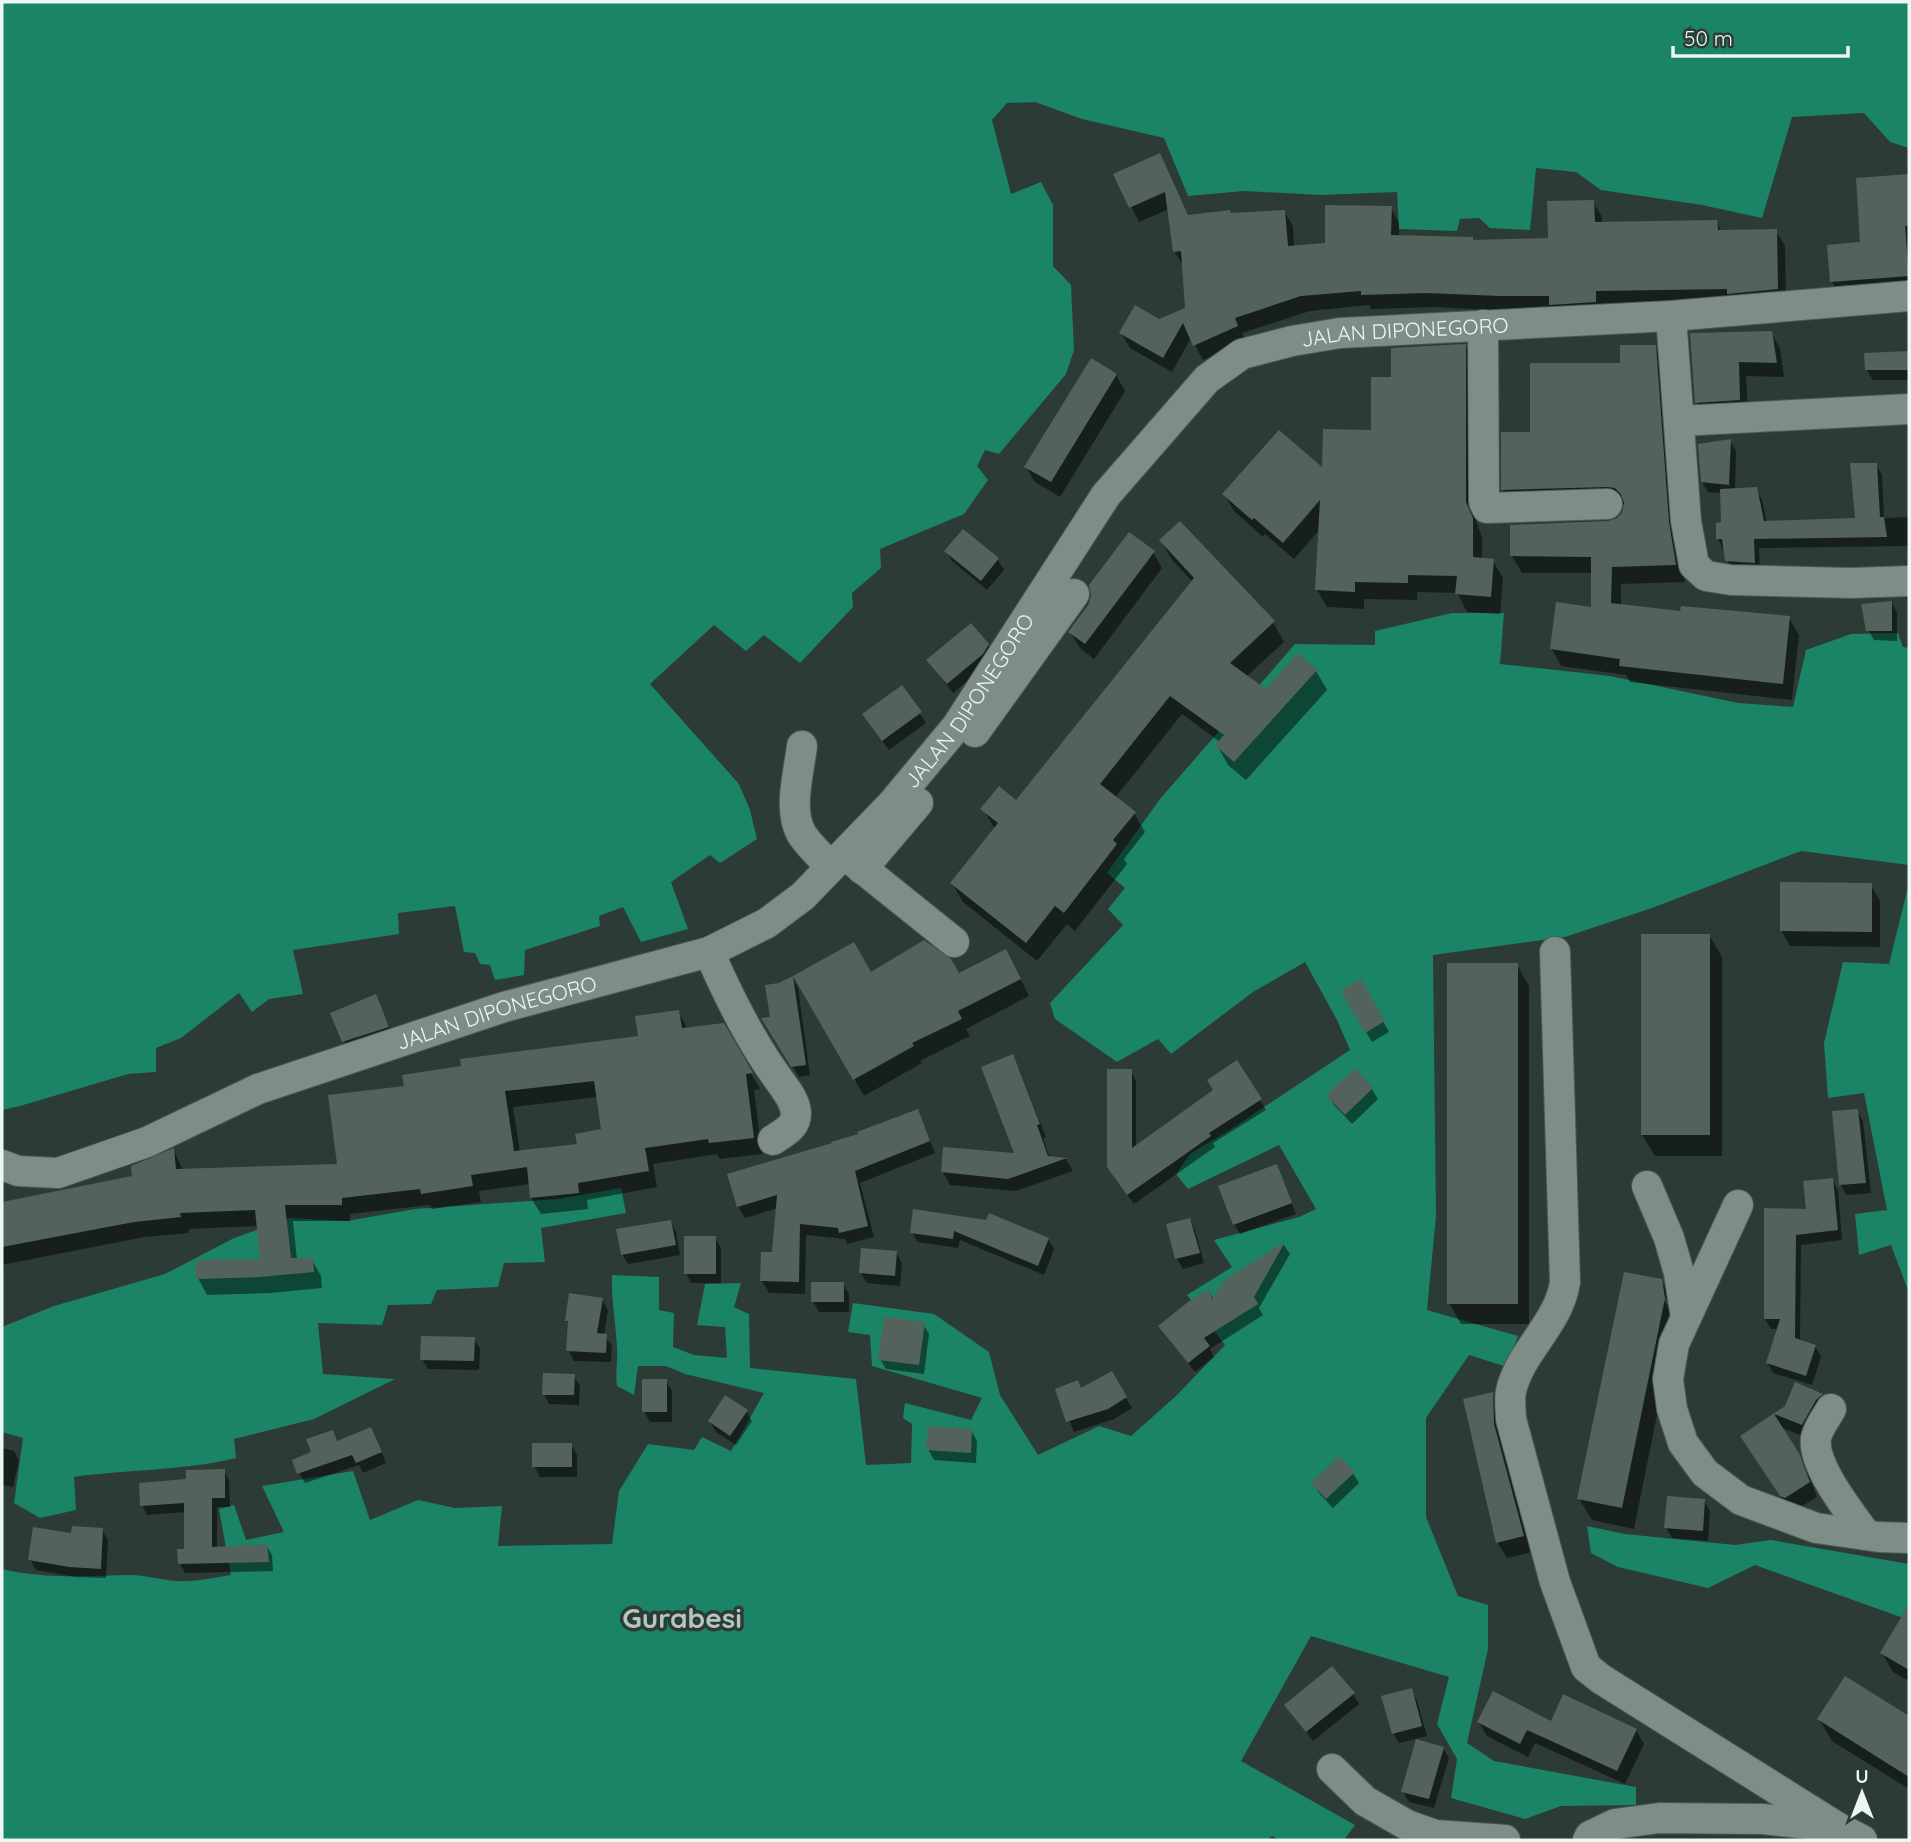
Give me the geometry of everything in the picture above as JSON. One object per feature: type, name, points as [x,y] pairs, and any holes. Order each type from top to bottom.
[{"type":"street","name":"JALAN DIPONEGORO","points":[[2,1165],[18,1171],[58,1173],[147,1142],[258,1089],[504,1007],[709,952],[767,923],[845,863],[957,726],[1106,495],[1208,379],[1242,354],[1292,341],[1340,333],[1671,316],[1909,296]]},
{"type":"street","points":[[1671,316],[1694,565],[1706,576],[1731,580],[1851,583],[1909,581]]},
{"type":"street","points":[[1483,325],[1486,508],[1607,504]]},
{"type":"street","points":[[1680,421],[1909,409]]},
{"type":"street","points":[[845,863],[958,756],[1074,594]]},
{"type":"street","points":[[802,746],[795,809],[802,835],[954,942]]},
{"type":"street","points":[[709,952],[737,1013],[794,1102],[796,1115],[793,1127],[773,1140]]},
{"type":"street","points":[[1555,952],[1563,1298],[1521,1367],[1511,1392],[1511,1419],[1555,1582],[1586,1667],[1601,1679],[1849,1833]]},
{"type":"street","points":[[1647,1186],[1669,1238],[1679,1273],[1686,1318]]},
{"type":"street","points":[[1738,1205],[1674,1344],[1668,1379],[1672,1409],[1683,1443],[1705,1473],[1741,1500],[1816,1528],[1909,1538]]},
{"type":"street","points":[[1831,1409],[1816,1437],[1816,1446],[1833,1487],[1866,1535]]},
{"type":"street","points":[[1332,1769],[1365,1801],[1406,1825],[1450,1838],[1505,1840]]},
{"type":"street","points":[[1588,1840],[1601,1829],[1615,1824],[1659,1818],[1763,1819],[1849,1833]]},
{"type":"green space","points":[[2,2],[1909,2],[1909,148],[1890,142],[1864,113],[1792,117],[1762,218],[1702,205],[1601,190],[1576,172],[1536,168],[1530,230],[1490,228],[1479,218],[1460,219],[1457,231],[1399,229],[1397,192],[1321,195],[1244,191],[1188,196],[1164,138],[1082,119],[1035,102],[1007,103],[992,120],[1011,194],[1041,182],[1053,205],[1053,266],[1071,285],[1074,350],[1066,374],[999,454],[985,450],[977,466],[988,480],[964,514],[880,549],[881,568],[852,593],[853,607],[800,663],[764,635],[746,651],[714,625],[650,684],[739,784],[750,810],[757,839],[720,863],[710,855],[671,882],[688,929],[641,942],[623,907],[599,916],[600,926],[525,950],[524,975],[495,980],[490,965],[480,964],[475,953],[464,952],[455,906],[398,913],[399,934],[293,950],[303,994],[269,999],[252,1012],[239,993],[181,1038],[156,1048],[156,1072],[128,1074],[2,1110]]},
{"type":"green space","points":[[1452,613],[1504,613],[1500,664],[1610,676],[1738,703],[1793,707],[1806,650],[1851,634],[1898,633],[1903,647],[1909,648],[1909,865],[1801,851],[1652,908],[1565,937],[1433,955],[1436,1216],[1427,1310],[1518,1336],[1507,1367],[1469,1355],[1426,1418],[1426,1517],[1458,1596],[1488,1605],[1488,1649],[1467,1743],[1494,1761],[1636,1787],[1636,1805],[1561,1806],[1525,1819],[1451,1798],[1457,1759],[1437,1724],[1449,1677],[1311,1636],[1241,1761],[1355,1825],[1344,1840],[1280,1840],[1272,1836],[1267,1840],[2,1840],[2,1569],[49,1576],[136,1575],[177,1581],[231,1575],[219,1509],[234,1505],[246,1540],[284,1532],[262,1486],[353,1471],[370,1520],[418,1500],[455,1508],[502,1506],[498,1546],[612,1544],[619,1491],[648,1444],[694,1450],[702,1437],[731,1451],[764,1393],[685,1374],[666,1366],[638,1366],[634,1395],[617,1386],[612,1275],[659,1277],[659,1310],[674,1313],[673,1347],[694,1355],[727,1358],[725,1327],[697,1325],[705,1284],[741,1283],[734,1307],[749,1314],[750,1368],[856,1379],[866,1465],[911,1463],[912,1424],[903,1418],[905,1403],[971,1420],[982,1398],[872,1366],[870,1335],[848,1332],[853,1303],[934,1314],[989,1352],[1000,1395],[1038,1455],[1099,1426],[1131,1436],[1176,1396],[1225,1345],[1187,1295],[1232,1267],[1214,1240],[1299,1217],[1316,1209],[1279,1145],[1188,1189],[1176,1174],[1190,1154],[1350,1050],[1305,962],[1253,992],[1171,1054],[1158,1039],[1117,1062],[1055,1019],[1050,1003],[1123,925],[1108,909],[1125,888],[1107,873],[1160,799],[1295,644],[1375,645],[1375,631]]},
{"type":"green space","points":[[1909,883],[1909,1293],[1891,1245],[1859,1255],[1855,1214],[1887,1210],[1864,1093],[1828,1098],[1824,1043],[1843,962],[1889,964]]},
{"type":"green space","points":[[621,1188],[626,1213],[541,1228],[545,1262],[504,1263],[498,1287],[437,1290],[431,1304],[388,1305],[382,1325],[318,1323],[323,1374],[395,1379],[314,1419],[234,1439],[236,1458],[196,1465],[74,1477],[76,1510],[40,1518],[14,1503],[23,1438],[2,1432],[2,1327],[54,1306],[165,1274],[234,1238],[290,1218],[347,1221],[415,1209],[558,1199]]},
{"type":"green space","points":[[1587,1526],[1625,1534],[1735,1545],[1771,1540],[1909,1564],[1909,1620],[1755,1565],[1708,1588],[1618,1567],[1591,1553]]},
{"type":"building","points":[[1160,153],[1188,215],[1230,210],[1231,213],[1285,210],[1288,246],[1325,243],[1325,205],[1392,206],[1391,235],[1473,237],[1473,240],[1548,238],[1547,201],[1594,200],[1595,222],[1717,220],[1718,230],[1777,229],[1778,289],[1727,294],[1727,289],[1596,291],[1596,302],[1549,305],[1549,296],[1426,293],[1361,295],[1361,291],[1301,296],[1235,318],[1238,326],[1193,346],[1183,323],[1163,358],[1119,333],[1135,305],[1159,319],[1185,308],[1181,251],[1173,252],[1165,192],[1129,208],[1113,174]]},
{"type":"building","points":[[1909,174],[1909,226],[1905,226],[1909,276],[1830,282],[1827,245],[1860,242],[1856,178]]},
{"type":"building","points":[[1772,331],[1777,363],[1739,362],[1740,400],[1695,403],[1690,333]]},
{"type":"building","points":[[1466,344],[1466,502],[1473,518],[1473,557],[1494,559],[1491,597],[1455,594],[1457,576],[1408,575],[1408,583],[1355,582],[1355,592],[1315,590],[1320,500],[1283,543],[1222,494],[1279,430],[1322,467],[1323,429],[1371,430],[1371,377],[1391,377],[1391,348]]},
{"type":"building","points":[[1620,345],[1656,345],[1669,522],[1676,565],[1612,567],[1611,603],[1680,611],[1681,606],[1790,616],[1783,684],[1619,666],[1620,659],[1550,649],[1556,602],[1591,607],[1591,557],[1510,556],[1510,525],[1608,521],[1622,513],[1624,503],[1615,488],[1607,487],[1501,490],[1501,432],[1530,432],[1530,363],[1620,363]]},
{"type":"building","points":[[1909,351],[1909,370],[1865,370],[1864,353]]},
{"type":"building","points":[[1091,358],[1117,374],[1051,482],[1024,467]]},
{"type":"building","points":[[1731,439],[1729,485],[1701,482],[1698,444]]},
{"type":"building","points":[[1850,463],[1877,463],[1880,517],[1884,517],[1887,537],[1754,539],[1755,563],[1725,561],[1722,539],[1716,539],[1716,523],[1721,522],[1720,489],[1757,487],[1764,521],[1855,518]]},
{"type":"building","points":[[1180,521],[1275,621],[1230,663],[1266,689],[1298,653],[1317,670],[1234,762],[1215,745],[1224,735],[1170,696],[1100,784],[1136,812],[1113,840],[1117,844],[1064,913],[1055,906],[1026,943],[950,883],[998,823],[980,809],[999,786],[1016,800],[1194,578],[1159,540]]},
{"type":"building","points":[[963,529],[999,558],[981,581],[944,551]]},
{"type":"building","points":[[1129,532],[1155,551],[1085,644],[1068,632],[1089,604],[1089,585]]},
{"type":"building","points":[[1892,601],[1892,631],[1866,631],[1861,604]]},
{"type":"building","points":[[971,623],[989,644],[983,654],[947,684],[926,660]]},
{"type":"building","points":[[902,685],[922,712],[882,741],[862,714]]},
{"type":"building","points":[[1780,882],[1872,883],[1872,932],[1780,931]]},
{"type":"building","points":[[1641,934],[1710,934],[1710,1135],[1641,1135]]},
{"type":"building","points":[[924,940],[951,959],[959,973],[1006,949],[1021,979],[958,1011],[962,1019],[912,1043],[914,1046],[853,1080],[793,976],[854,942],[871,972]]},
{"type":"building","points":[[1447,963],[1518,963],[1518,1304],[1447,1304]]},
{"type":"building","points":[[793,976],[806,1065],[791,1067],[761,1018],[770,1017],[765,985],[779,983]]},
{"type":"building","points":[[1361,979],[1385,1021],[1365,1033],[1341,991]]},
{"type":"building","points":[[376,994],[389,1027],[342,1042],[330,1013]]},
{"type":"building","points":[[679,1010],[682,1028],[724,1023],[753,1073],[746,1074],[754,1138],[709,1143],[708,1139],[645,1148],[649,1171],[578,1183],[579,1193],[530,1198],[527,1167],[471,1175],[473,1186],[421,1194],[420,1189],[342,1198],[342,1205],[285,1205],[291,1258],[313,1258],[314,1272],[196,1279],[196,1260],[260,1259],[255,1210],[180,1213],[181,1217],[134,1222],[2,1247],[2,1202],[132,1176],[131,1166],[174,1148],[176,1169],[337,1164],[328,1095],[404,1086],[402,1075],[461,1066],[460,1059],[638,1036],[635,1016]],"holes":[[[594,1081],[601,1129],[575,1134],[577,1144],[514,1151],[505,1091]]]},
{"type":"building","points":[[1013,1054],[1040,1124],[1037,1125],[1048,1156],[1067,1158],[1008,1179],[941,1172],[943,1147],[1014,1153],[981,1067]]},
{"type":"building","points":[[1237,1060],[1262,1099],[1209,1133],[1211,1136],[1127,1195],[1107,1167],[1107,1069],[1132,1069],[1132,1148],[1213,1090],[1207,1080]]},
{"type":"building","points":[[1355,1068],[1373,1088],[1345,1115],[1326,1095]]},
{"type":"building","points":[[918,1109],[930,1141],[855,1171],[868,1226],[839,1233],[838,1228],[800,1224],[799,1282],[760,1281],[761,1252],[772,1252],[777,1195],[737,1207],[727,1174],[832,1143]]},
{"type":"building","points":[[1858,1109],[1866,1183],[1839,1185],[1832,1111]]},
{"type":"building","points":[[1277,1164],[1292,1203],[1233,1225],[1218,1186]]},
{"type":"building","points":[[1833,1178],[1838,1230],[1796,1235],[1795,1338],[1816,1345],[1806,1376],[1766,1363],[1780,1319],[1764,1319],[1764,1208],[1806,1209],[1803,1181]]},
{"type":"building","points":[[913,1209],[986,1220],[989,1213],[1049,1238],[1038,1266],[954,1231],[953,1239],[910,1233]]},
{"type":"building","points":[[1190,1218],[1200,1253],[1175,1259],[1166,1224]]},
{"type":"building","points":[[671,1220],[676,1245],[621,1255],[616,1229]]},
{"type":"building","points":[[684,1236],[716,1236],[716,1274],[684,1274]]},
{"type":"building","points":[[1285,1242],[1254,1297],[1258,1304],[1204,1338],[1210,1346],[1188,1363],[1158,1326],[1209,1289],[1212,1300],[1224,1280]]},
{"type":"building","points":[[861,1248],[897,1251],[895,1276],[859,1273]]},
{"type":"building","points":[[1624,1272],[1662,1279],[1665,1298],[1622,1508],[1577,1499]]},
{"type":"building","points":[[811,1282],[844,1282],[844,1302],[811,1302]]},
{"type":"building","points":[[569,1293],[603,1298],[597,1333],[607,1334],[606,1353],[566,1351],[568,1321],[565,1321]]},
{"type":"building","points":[[884,1317],[925,1322],[919,1365],[878,1360]]},
{"type":"building","points":[[421,1336],[475,1337],[474,1361],[420,1360]]},
{"type":"building","points":[[1112,1371],[1127,1397],[1108,1409],[1066,1422],[1055,1389],[1078,1380],[1081,1388]]},
{"type":"building","points":[[543,1373],[575,1374],[574,1395],[542,1395]]},
{"type":"building","points":[[642,1379],[667,1379],[667,1412],[642,1412]]},
{"type":"building","points":[[1795,1382],[1823,1394],[1816,1400],[1802,1425],[1774,1414],[1799,1453],[1810,1482],[1785,1498],[1780,1496],[1740,1436],[1785,1406]]},
{"type":"building","points":[[1493,1392],[1494,1424],[1524,1536],[1496,1543],[1463,1399]]},
{"type":"building","points":[[725,1395],[748,1410],[730,1436],[708,1421]]},
{"type":"building","points":[[928,1426],[972,1429],[971,1453],[926,1450]]},
{"type":"building","points":[[371,1427],[382,1452],[356,1463],[352,1455],[297,1474],[292,1460],[311,1452],[306,1439],[333,1430],[337,1441]]},
{"type":"building","points":[[532,1443],[572,1443],[572,1467],[532,1467]]},
{"type":"building","points":[[1339,1456],[1355,1472],[1326,1499],[1311,1483]]},
{"type":"building","points":[[225,1469],[225,1498],[212,1498],[212,1547],[267,1544],[269,1562],[178,1564],[177,1549],[184,1549],[184,1503],[140,1506],[139,1483],[186,1479],[186,1470]]},
{"type":"building","points":[[1667,1496],[1705,1499],[1703,1531],[1664,1528]]},
{"type":"building","points":[[72,1526],[103,1528],[101,1569],[28,1560],[33,1527],[71,1533]]},
{"type":"building","points":[[1909,1604],[1909,1670],[1880,1653]]},
{"type":"building","points":[[1332,1666],[1355,1693],[1306,1732],[1284,1705]]},
{"type":"building","points":[[1845,1676],[1909,1716],[1909,1777],[1817,1719]]},
{"type":"building","points":[[1412,1688],[1422,1726],[1392,1734],[1381,1696]]},
{"type":"building","points":[[1493,1691],[1551,1721],[1563,1694],[1637,1729],[1617,1771],[1527,1730],[1520,1744],[1477,1722]]},
{"type":"building","points":[[1416,1739],[1444,1747],[1429,1799],[1401,1792]]},
{"type":"district","name":"Gurabesi","points":[[682,1617]]}]
